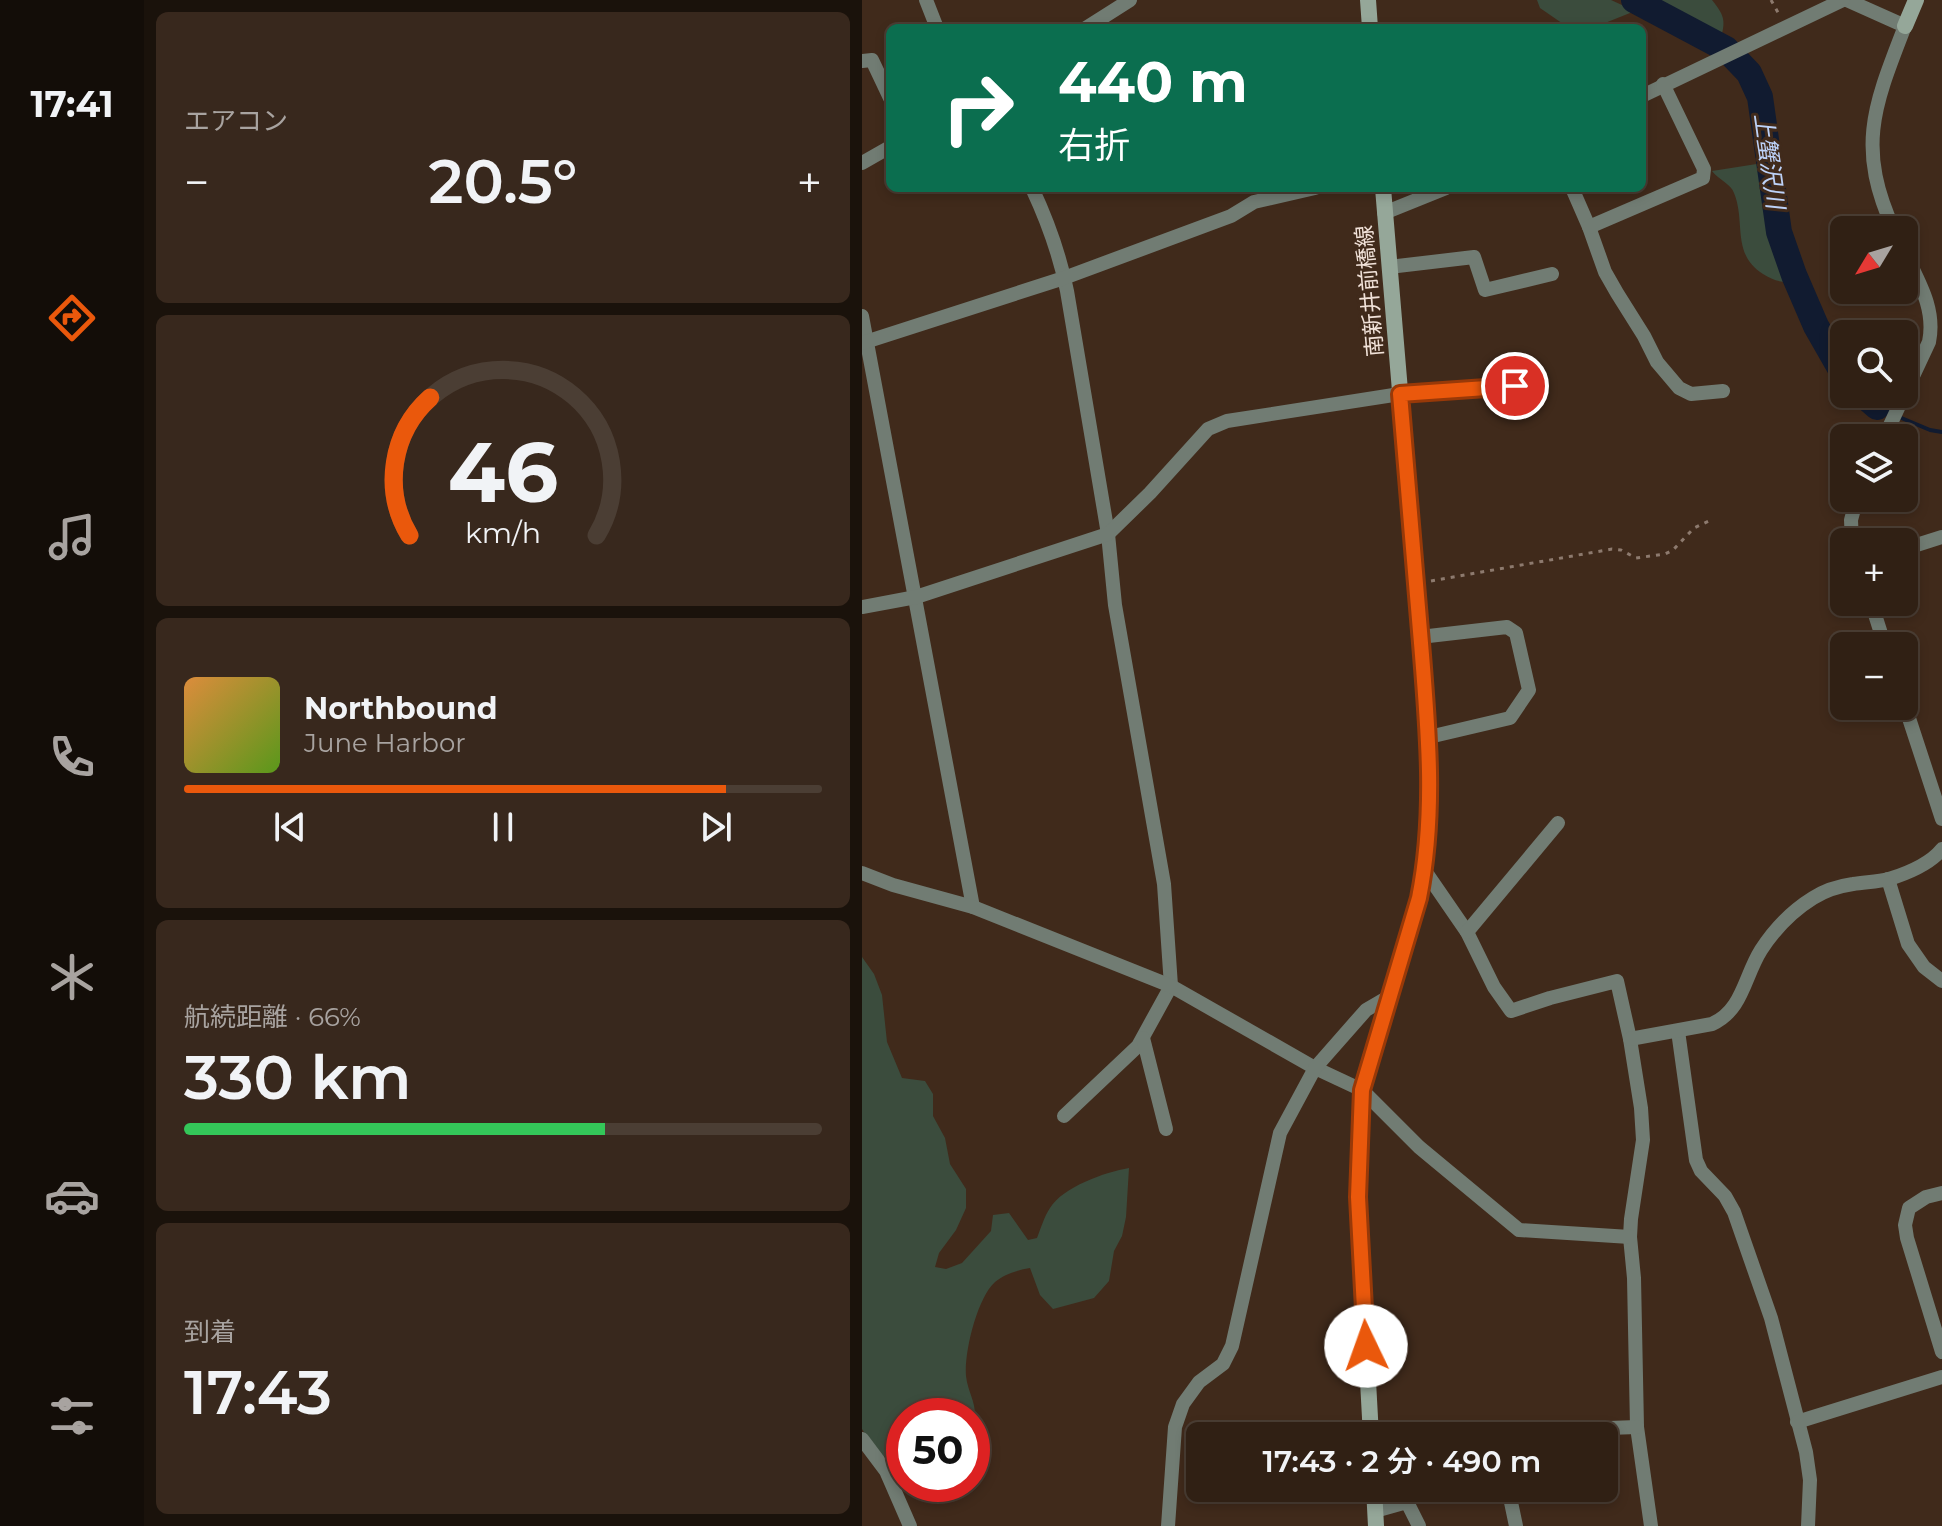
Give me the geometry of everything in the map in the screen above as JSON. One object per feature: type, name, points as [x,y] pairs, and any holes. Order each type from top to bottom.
[{"type":"main road","points":[[1368,0],[1370,24]]},
{"type":"main road","points":[[1905,26],[1916,0]]},
{"type":"main road","name":"南新井前橋線","points":[[1370,1422],[1358,1197],[1362,1090],[1412,925],[1425,871],[1430,811],[1429,737],[1383,192]]},
{"type":"street","points":[[926,0],[935,24]]},
{"type":"street","points":[[1092,24],[1130,0]]},
{"type":"street","points":[[1646,94],[1845,0],[1905,26],[1877,105],[1871,140],[1876,182],[1888,216]]},
{"type":"street","points":[[862,61],[872,60],[886,90]]},
{"type":"street","points":[[1589,227],[1703,178],[1704,169],[1663,84]]},
{"type":"street","points":[[862,163],[886,149]]},
{"type":"street","points":[[1034,192],[1064,278],[1108,534],[1115,605],[1164,884],[1171,986],[1138,1046],[1064,1116]]},
{"type":"street","points":[[864,343],[1064,278],[1231,216],[1254,202],[1298,192]]},
{"type":"street","points":[[1384,213],[1436,192]]},
{"type":"street","points":[[1574,192],[1611,283],[1657,362],[1679,388],[1691,394],[1723,391]]},
{"type":"street","points":[[1389,267],[1474,257],[1485,290],[1552,274]]},
{"type":"street","points":[[1891,424],[1929,342],[1930,310],[1918,283]]},
{"type":"street","points":[[862,316],[864,343],[916,597],[973,907]]},
{"type":"street","points":[[862,607],[916,597],[1108,534],[1208,429],[1227,421],[1400,394],[1515,386]]},
{"type":"street","points":[[1918,545],[1942,537]]},
{"type":"street","points":[[1420,637],[1507,627],[1516,633],[1529,690],[1510,718],[1429,737]]},
{"type":"street","points":[[1910,720],[1942,819]]},
{"type":"street","points":[[1467,932],[1558,823]]},
{"type":"street","points":[[1630,1039],[1724,1019],[1737,1003],[1760,952],[1775,931],[1812,898],[1852,884],[1888,879],[1936,857],[1942,849]]},
{"type":"street","points":[[1425,871],[1467,932],[1494,987],[1511,1011],[1617,981],[1630,1039],[1643,1140],[1630,1237],[1634,1278],[1637,1427],[1651,1526]]},
{"type":"street","points":[[862,873],[973,907],[1171,986],[1315,1068],[1362,1090],[1419,1147],[1519,1230],[1630,1237]]},
{"type":"street","points":[[1888,879],[1908,944],[1924,967],[1942,981]]},
{"type":"street","points":[[1168,1526],[1175,1427],[1183,1404],[1199,1382],[1223,1364],[1232,1346],[1280,1133],[1315,1068],[1366,1010],[1390,996]]},
{"type":"street","points":[[1678,1031],[1696,1160],[1701,1171],[1725,1196],[1734,1212],[1771,1318],[1806,1452],[1810,1480],[1808,1526]]},
{"type":"street","points":[[1143,1038],[1166,1129]]},
{"type":"street","points":[[1942,1193],[1926,1197],[1909,1208],[1905,1225],[1942,1352]]},
{"type":"street","points":[[1797,1422],[1942,1377]]},
{"type":"street","points":[[1618,1428],[1637,1427]]},
{"type":"street","points":[[862,1439],[886,1471],[910,1526]]},
{"type":"street","points":[[1376,1518],[1407,1502],[1419,1526]]},
{"type":"street","points":[[1511,1502],[1516,1526]]},
{"type":"path","points":[[1771,0],[1784,27]]},
{"type":"path","points":[[1416,584],[1612,549],[1636,558],[1665,554],[1694,528],[1709,521]]},
{"type":"green space","points":[[1537,0],[1611,0],[1635,11],[1601,24],[1563,24],[1540,8]]},
{"type":"green space","points":[[1652,0],[1712,0],[1722,16],[1722,34]]},
{"type":"green space","points":[[1763,163],[1770,224],[1787,282],[1775,280],[1753,266],[1743,247],[1734,193],[1712,171]]},
{"type":"green space","points":[[862,957],[874,974],[882,995],[887,1042],[902,1078],[925,1081],[933,1094],[933,1116],[945,1138],[950,1164],[966,1189],[966,1208],[956,1230],[939,1253],[935,1267],[946,1269],[962,1263],[991,1231],[993,1215],[1009,1213],[1028,1240],[1037,1238],[1050,1208],[1064,1193],[1097,1177],[1129,1168],[1122,1236],[1114,1251],[1109,1281],[1094,1298],[1053,1309],[1040,1295],[1030,1268],[999,1279],[983,1300],[973,1326],[966,1376],[971,1398],[886,1398],[886,1456],[880,1458],[862,1429]]},
{"type":"waterway","name":"上蟹沢川","points":[[1634,0],[1726,49],[1749,73],[1760,97],[1779,232],[1794,275],[1830,350]]},
{"type":"waterway","points":[[1879,408],[1891,413]]},
{"type":"waterway","points":[[1899,417],[1942,432]]},
{"type":"route","points":[[1366,1346],[1358,1197],[1362,1090],[1419,898],[1425,871],[1430,811],[1429,737],[1400,394],[1515,386]]}]
